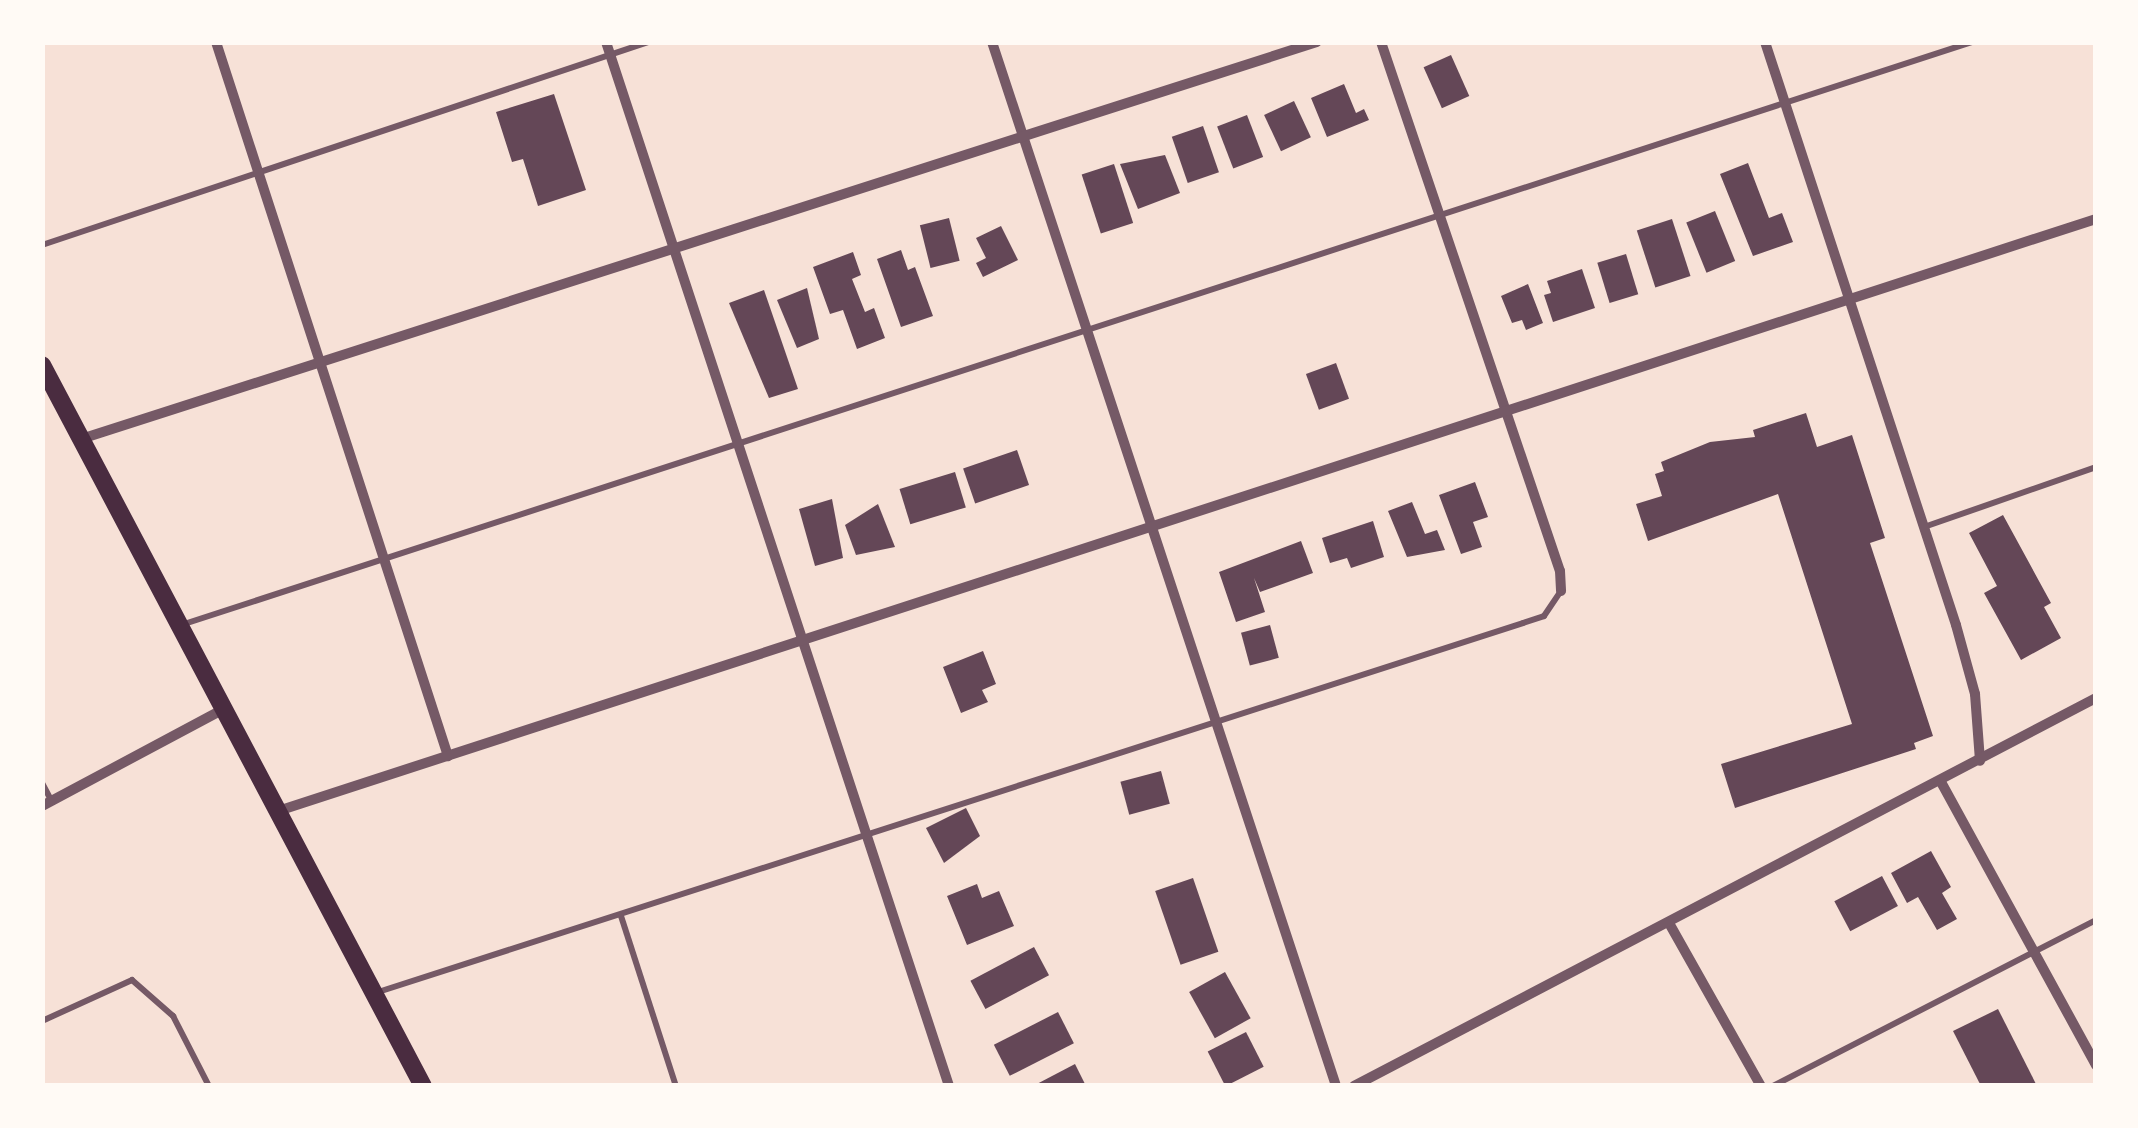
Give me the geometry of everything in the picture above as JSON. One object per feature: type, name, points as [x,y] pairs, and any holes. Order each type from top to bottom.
[{"type":"main road","points":[[44,371],[422,1086]]},
{"type":"street","points":[[216,42],[448,756]]},
{"type":"street","points":[[606,42],[949,1086]]},
{"type":"street","points":[[992,42],[1336,1086]]},
{"type":"street","points":[[82,439],[322,367],[1317,42]]},
{"type":"street","points":[[1381,42],[1502,414],[1560,571],[1561,591]]},
{"type":"street","points":[[1765,42],[1975,694],[1980,761]]},
{"type":"street","points":[[278,811],[2096,219]]},
{"type":"street","points":[[1354,1086],[2096,698]]},
{"type":"street","points":[[47,804],[224,709]]},
{"type":"street","points":[[1941,782],[2096,1065]]},
{"type":"street","points":[[1669,923],[1761,1086]]},
{"type":"lane","points":[[42,245],[258,169],[648,42]]},
{"type":"lane","points":[[180,626],[1972,42]]},
{"type":"lane","points":[[1922,528],[2096,467]]},
{"type":"lane","points":[[374,993],[1544,616],[1561,591]]},
{"type":"lane","points":[[42,783],[47,804]]},
{"type":"lane","points":[[621,916],[676,1086]]},
{"type":"lane","points":[[1773,1086],[2096,920]]},
{"type":"lane","points":[[42,1021],[132,980],[173,1016],[210,1086]]},
{"type":"building","points":[[1451,55],[1469,96],[1442,108],[1424,67]]},
{"type":"building","points":[[1344,84],[1356,113],[1364,109],[1369,120],[1327,137],[1311,98]]},
{"type":"building","points":[[554,94],[586,190],[538,206],[523,159],[512,162],[496,112]]},
{"type":"building","points":[[1294,101],[1311,137],[1281,151],[1264,115]]},
{"type":"building","points":[[1247,115],[1263,157],[1233,168],[1217,126]]},
{"type":"building","points":[[1203,126],[1219,172],[1188,183],[1172,137]]},
{"type":"building","points":[[1165,155],[1180,193],[1138,209],[1120,164]]},
{"type":"building","points":[[1748,163],[1769,218],[1782,213],[1793,242],[1753,256],[1720,174]]},
{"type":"building","points":[[1114,164],[1133,223],[1101,233],[1082,175]]},
{"type":"building","points":[[1715,211],[1735,261],[1706,273],[1686,223]]},
{"type":"building","points":[[949,218],[960,261],[931,268],[920,225]]},
{"type":"building","points":[[1672,219],[1691,276],[1655,287],[1637,230]]},
{"type":"building","points":[[1001,226],[1018,260],[983,277],[976,263],[986,258],[976,238]]},
{"type":"building","points":[[901,250],[908,270],[915,267],[933,316],[901,327],[877,259]]},
{"type":"building","points":[[853,252],[861,275],[852,279],[865,312],[874,308],[885,338],[857,349],[843,310],[830,314],[813,267]]},
{"type":"building","points":[[1626,254],[1638,294],[1610,303],[1597,263]]},
{"type":"building","points":[[1582,269],[1595,308],[1553,322],[1544,295],[1551,293],[1547,281]]},
{"type":"building","points":[[1528,284],[1543,323],[1526,330],[1522,320],[1512,323],[1501,296]]},
{"type":"building","points":[[807,288],[819,339],[797,348],[777,300]]},
{"type":"building","points":[[764,290],[798,389],[769,398],[729,303]]},
{"type":"building","points":[[1336,363],[1349,399],[1319,410],[1306,374]]},
{"type":"building","points":[[1806,413],[1817,447],[1852,435],[1885,538],[1870,543],[1933,736],[1914,743],[1916,749],[1735,808],[1721,764],[1852,724],[1778,494],[1648,541],[1636,504],[1662,496],[1655,474],[1664,471],[1661,462],[1710,442],[1755,437],[1753,430]]},
{"type":"building","points":[[1017,450],[1029,485],[975,504],[963,469]]},
{"type":"building","points":[[955,472],[966,507],[910,524],[900,489]]},
{"type":"building","points":[[1475,482],[1488,517],[1473,522],[1482,547],[1461,554],[1439,495]]},
{"type":"building","points":[[832,499],[843,558],[815,566],[799,509]]},
{"type":"building","points":[[1412,502],[1425,534],[1437,530],[1445,550],[1407,557],[1388,511]]},
{"type":"building","points":[[878,504],[895,547],[856,555],[845,525]]},
{"type":"building","points":[[2003,515],[2051,603],[2044,607],[2061,638],[2021,660],[1984,593],[1997,586],[1969,533]]},
{"type":"building","points":[[1373,521],[1384,557],[1351,568],[1347,558],[1330,563],[1322,538]]},
{"type":"building","points":[[1301,541],[1313,573],[1260,592],[1254,578],[1265,612],[1236,622],[1219,572]]},
{"type":"building","points":[[1270,625],[1279,658],[1250,666],[1241,633]]},
{"type":"building","points":[[983,651],[996,684],[982,690],[988,702],[961,713],[943,667]]},
{"type":"building","points":[[1161,771],[1170,804],[1129,815],[1120,782]]},
{"type":"building","points":[[966,808],[980,836],[944,863],[926,828]]},
{"type":"building","points":[[1931,851],[1951,887],[1942,893],[1957,919],[1937,930],[1918,897],[1907,903],[1891,873]]},
{"type":"building","points":[[1882,876],[1898,906],[1850,931],[1834,901]]},
{"type":"building","points":[[1193,878],[1218,952],[1181,965],[1155,891]]},
{"type":"building","points":[[977,884],[982,898],[999,891],[1014,926],[967,945],[947,896]]},
{"type":"building","points":[[1034,947],[1049,975],[985,1009],[970,981]]},
{"type":"building","points":[[1225,972],[1251,1018],[1215,1038],[1189,992]]},
{"type":"building","points":[[1998,1009],[2037,1086],[1981,1086],[1953,1031]]},
{"type":"building","points":[[1058,1012],[1074,1043],[1010,1076],[994,1045]]},
{"type":"building","points":[[1246,1032],[1264,1067],[1225,1086],[1208,1052]]},
{"type":"building","points":[[1075,1064],[1086,1086],[1033,1086]]}]
